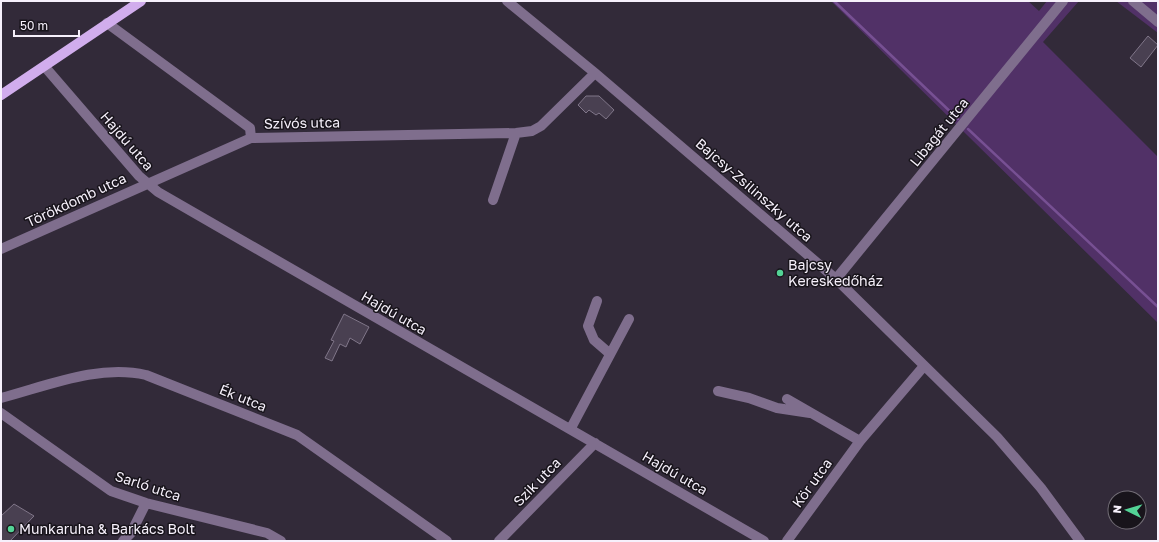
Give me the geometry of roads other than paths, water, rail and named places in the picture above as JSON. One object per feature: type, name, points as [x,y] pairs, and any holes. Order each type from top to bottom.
[{"type":"main road","points":[[1,95],[45,67],[141,1]]},
{"type":"street","name":"Bajcsy-Zsilinszky utca","points":[[506,1],[595,73],[836,279],[997,438],[1041,488],[1080,541]]},
{"type":"street","name":"Libagát utca","points":[[836,279],[1063,1]]},
{"type":"street","points":[[1133,1],[1158,22]]},
{"type":"street","name":"Szívós utca","points":[[107,23],[250,128],[251,138],[516,133],[532,131],[541,126],[595,73]]},
{"type":"street","name":"Hajdú utca","points":[[45,67],[146,184],[262,253],[571,428],[764,541]]},
{"type":"street","points":[[493,200],[516,133]]},
{"type":"street","name":"Törökdomb utca","points":[[1,249],[251,138]]},
{"type":"street","points":[[597,301],[588,326],[594,340],[609,354]]},
{"type":"street","points":[[571,428],[609,354],[629,319]]},
{"type":"street","name":"Kör utca","points":[[787,541],[860,441],[924,366]]},
{"type":"street","name":"Ék utca","points":[[1,398],[88,375],[120,371],[146,375],[297,435],[447,541]]},
{"type":"street","points":[[718,391],[749,398],[777,408],[810,413]]},
{"type":"street","points":[[787,399],[860,441]]},
{"type":"street","name":"Sarló utca","points":[[1,413],[111,491],[146,503],[267,533],[281,541]]},
{"type":"street","name":"Szik utca","points":[[499,541],[595,443]]},
{"type":"street","points":[[123,541],[131,533],[146,503]]},
{"type":"waterway","points":[[834,1],[958,119]]},
{"type":"waterway","points":[[968,129],[1158,307]]},
{"type":"place","name":"Bajcsy Kereskedőház","points":[[780,273]]},
{"type":"place","name":"Munkaruha & Barkács Bolt","points":[[11,529]]}]
